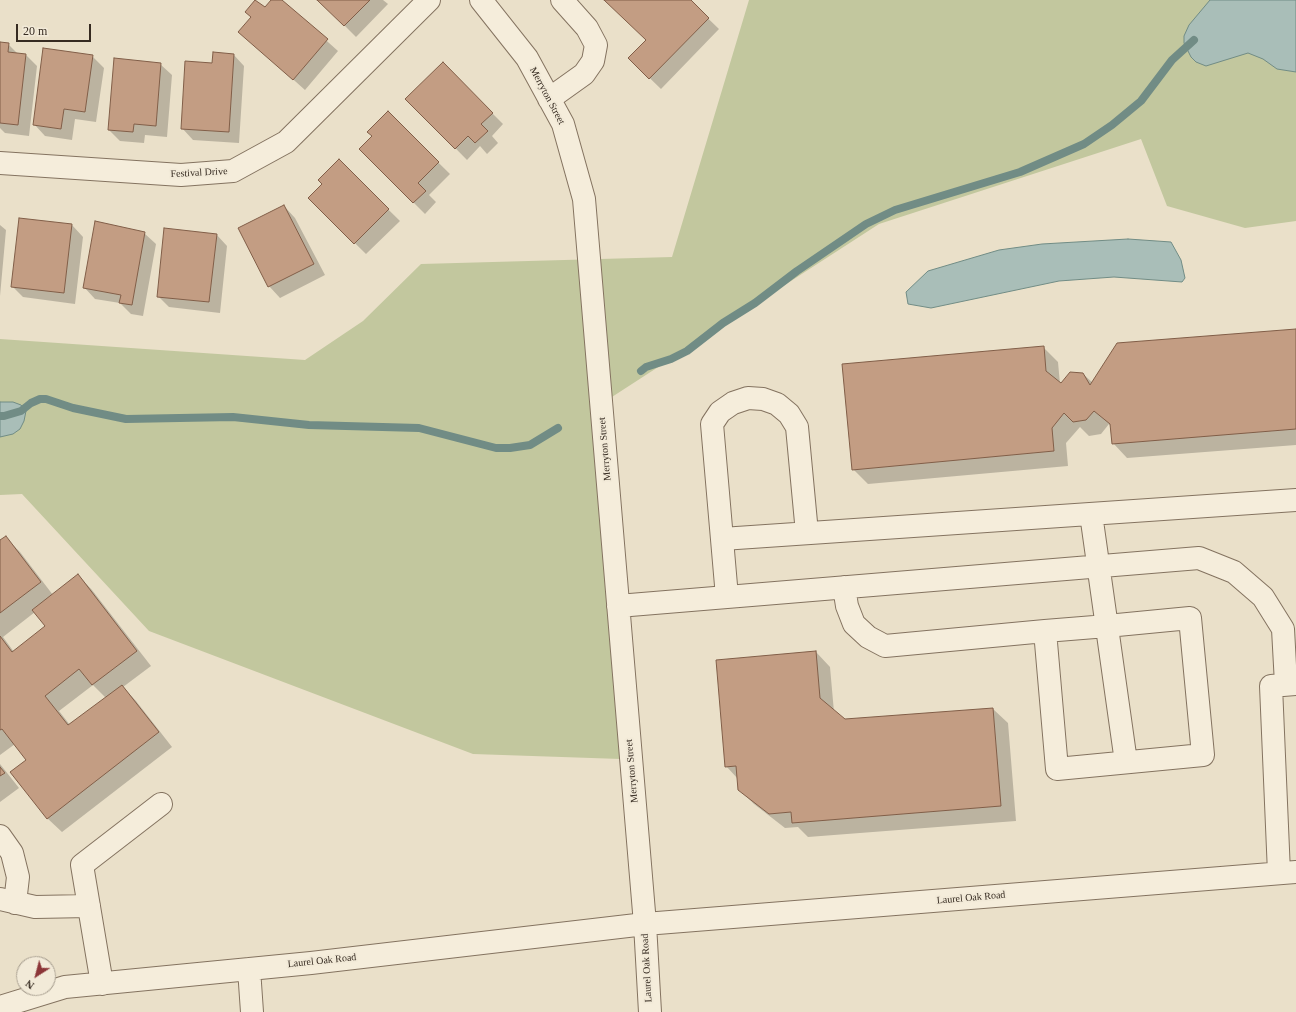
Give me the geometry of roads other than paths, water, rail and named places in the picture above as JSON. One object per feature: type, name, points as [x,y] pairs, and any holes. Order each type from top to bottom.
[{"type":"street","name":"Festival Drive","points":[[0,163],[182,175],[233,171],[286,142],[428,0]]},
{"type":"street","name":"Merryton Street","points":[[481,0],[527,58],[563,124],[584,199],[645,924]]},
{"type":"street","points":[[549,99],[584,74],[593,62],[596,45],[587,28],[562,0]]},
{"type":"street","points":[[727,597],[712,424],[720,412],[733,403],[748,398],[763,399],[777,404],[789,414],[797,427],[807,533]]},
{"type":"street","points":[[722,539],[1296,500]]},
{"type":"street","points":[[1091,514],[1126,762]]},
{"type":"street","points":[[618,606],[1199,558],[1234,572],[1263,597],[1289,628],[1291,684],[1271,686],[1287,873]]},
{"type":"street","points":[[844,587],[846,606],[854,624],[868,637],[885,646],[1045,631],[1190,618],[1203,755],[1057,768],[1045,631]]},
{"type":"street","points":[[102,984],[82,865],[161,804]]},
{"type":"street","points":[[0,836],[12,853],[18,877],[8,901],[35,907],[89,906]]},
{"type":"street","name":"Laurel Oak Road","points":[[0,1007],[65,988],[645,924],[1287,873]]},
{"type":"street","name":"Laurel Oak Road","points":[[645,924],[650,1012]]},
{"type":"street","points":[[248,969],[252,1012]]},
{"type":"water","points":[[1210,0],[1296,0],[1296,72],[1277,69],[1263,59],[1248,53],[1206,66],[1196,62],[1191,57],[1184,43],[1184,36],[1189,25]]},
{"type":"water","points":[[1128,239],[1171,242],[1181,260],[1185,278],[1182,282],[1114,277],[1059,281],[931,308],[908,304],[906,292],[928,271],[999,250],[1042,244]]},
{"type":"water","points":[[0,402],[13,402],[21,405],[26,411],[24,421],[20,429],[13,434],[0,437]]},
{"type":"waterway","points":[[641,371],[646,367],[671,359],[687,351],[723,323],[755,303],[797,271],[866,224],[895,210],[1020,172],[1084,144],[1112,125],[1141,101],[1172,60],[1194,40]]},
{"type":"waterway","points":[[0,416],[21,411],[31,403],[40,399],[46,399],[73,408],[126,419],[233,417],[309,425],[419,428],[496,448],[510,448],[530,445],[558,428]]}]
